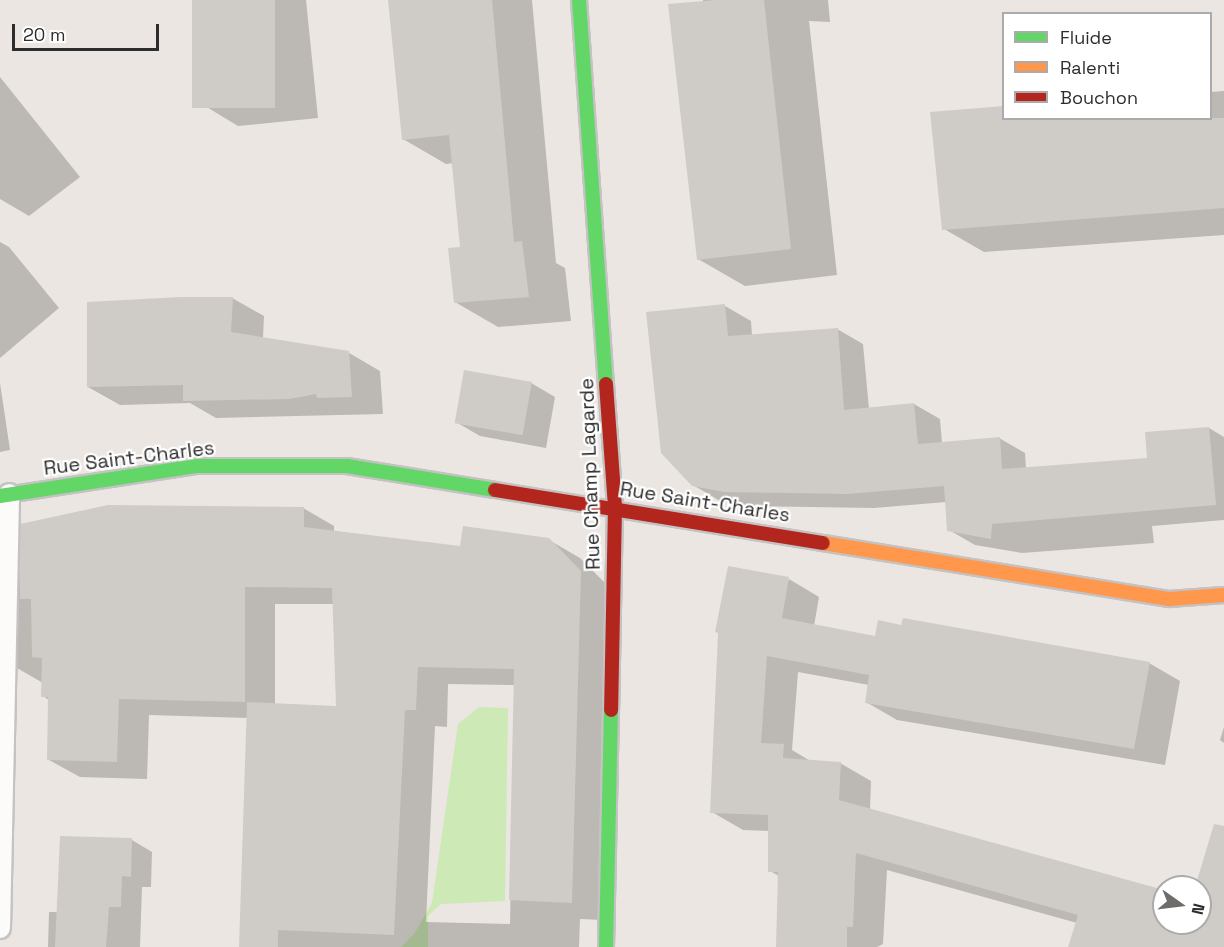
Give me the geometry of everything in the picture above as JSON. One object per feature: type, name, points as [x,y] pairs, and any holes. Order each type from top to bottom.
[{"type":"street","name":"Rue Champ Lagarde","points":[[579,0],[615,507],[606,947]]},
{"type":"street","name":"Rue Saint-Charles","points":[[5,495],[196,466],[348,466],[615,507],[1169,599],[1224,596]]},
{"type":"lane","points":[[0,928],[5,495]]},
{"type":"green space","points":[[479,707],[508,708],[505,901],[441,904],[428,916],[428,947],[401,947],[414,934],[432,903],[458,724]]},
{"type":"building","points":[[192,0],[275,0],[275,108],[192,108]]},
{"type":"building","points":[[388,0],[492,0],[514,242],[522,241],[529,297],[454,303],[448,248],[460,247],[449,135],[402,140]]},
{"type":"building","points":[[716,0],[764,0],[791,249],[697,260],[668,4]]},
{"type":"building","points":[[1002,106],[1002,120],[1212,120],[1212,118],[1224,118],[1224,208],[942,230],[930,112]]},
{"type":"building","points":[[180,297],[233,297],[231,332],[349,351],[352,397],[317,398],[316,394],[289,399],[183,401],[183,385],[87,387],[87,302]]},
{"type":"building","points":[[725,304],[728,336],[838,328],[844,410],[914,403],[918,444],[1000,437],[1002,469],[1147,458],[1145,432],[1209,427],[1216,505],[992,524],[991,539],[947,531],[944,486],[847,494],[724,492],[692,486],[661,453],[646,312]]},
{"type":"building","points":[[464,370],[532,382],[523,435],[455,423]]},
{"type":"building","points":[[108,505],[304,507],[304,527],[460,546],[463,526],[549,538],[581,571],[572,903],[509,900],[514,669],[418,667],[416,710],[405,710],[394,935],[278,930],[278,947],[239,947],[247,702],[336,706],[332,588],[245,587],[245,702],[119,699],[117,762],[47,760],[48,697],[41,697],[42,658],[32,657],[31,599],[20,599],[20,524]]},
{"type":"building","points":[[728,566],[789,577],[782,618],[875,636],[878,620],[901,625],[903,618],[1150,662],[1134,749],[865,703],[869,675],[767,656],[761,743],[784,744],[783,758],[841,762],[839,800],[1152,887],[1152,935],[1212,935],[1212,875],[1199,875],[1214,824],[1224,826],[1224,947],[1068,947],[1078,915],[856,853],[853,927],[847,927],[847,947],[776,947],[778,872],[768,872],[768,815],[710,813],[718,633],[715,632]]},
{"type":"building","points":[[60,836],[132,838],[131,877],[122,876],[121,907],[109,907],[106,947],[55,947]]},
{"type":"traffic: fast","points":[[579,0],[606,384]]},
{"type":"traffic: fast","points":[[0,496],[196,466],[347,466],[495,490]]},
{"type":"traffic: fast","points":[[606,947],[611,710]]},
{"type":"traffic: slow","points":[[823,543],[1169,599],[1224,595]]},
{"type":"traffic: jam","points":[[606,384],[615,507],[611,710]]},
{"type":"traffic: jam","points":[[495,490],[823,543]]}]
